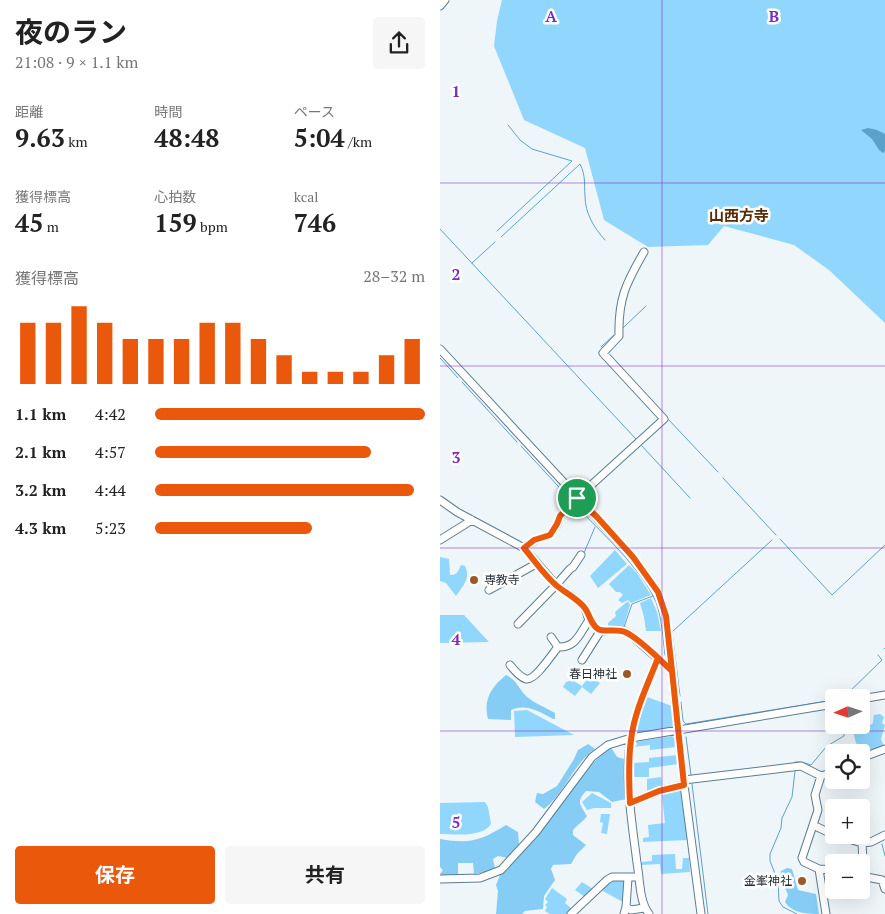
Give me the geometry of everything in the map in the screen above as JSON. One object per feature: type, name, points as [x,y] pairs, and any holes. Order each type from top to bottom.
[{"type":"street","points":[[440,6],[445,0]]},
{"type":"street","points":[[524,548],[534,540],[550,535],[560,516],[577,498],[664,419],[603,353],[619,336],[622,295],[644,252]]},
{"type":"street","points":[[440,349],[633,557],[658,592],[666,616],[684,783],[701,914]]},
{"type":"street","points":[[440,500],[457,512],[524,548],[556,585],[585,608],[589,620],[600,630],[613,629],[624,632],[672,671]]},
{"type":"street","points":[[440,540],[472,520]]},
{"type":"street","points":[[518,624],[573,567],[581,555]]},
{"type":"street","points":[[489,590],[536,564]]},
{"type":"street","points":[[510,665],[526,679],[532,678],[558,648],[572,646],[589,620]]},
{"type":"street","points":[[582,660],[600,630]]},
{"type":"street","points":[[551,638],[558,648]]},
{"type":"street","points":[[628,878],[625,911],[646,911],[639,877],[630,803],[629,773],[631,738],[648,682],[658,658]]},
{"type":"street","points":[[870,698],[885,696]]},
{"type":"street","points":[[440,879],[480,878],[501,870],[536,832],[592,756],[608,745],[631,738],[825,706]]},
{"type":"street","points":[[870,755],[885,749]]},
{"type":"street","points":[[630,803],[684,783],[801,766],[821,776],[825,775]]},
{"type":"street","points":[[821,776],[814,795],[818,810],[802,858],[804,862],[819,869],[825,869]]},
{"type":"street","points":[[813,826],[825,831]]},
{"type":"street","points":[[870,842],[885,835]]},
{"type":"street","points":[[819,869],[826,914]]},
{"type":"street","points":[[571,914],[612,877],[639,877]]},
{"type":"street","points":[[870,878],[882,880],[885,889]]},
{"type":"shaded area","points":[[502,0],[885,0],[885,323],[829,270],[794,245],[724,226],[708,245],[648,247],[604,220],[585,148],[524,120],[494,46]]},
{"type":"shaded area","points":[[868,128],[885,134],[885,151],[883,153],[872,139],[861,130]]},
{"type":"shaded area","points":[[615,550],[627,564],[598,588],[590,576]]},
{"type":"shaded area","points":[[440,557],[449,559],[450,575],[456,573],[461,565],[465,566],[467,570],[467,578],[456,596],[446,583],[440,581]]},
{"type":"shaded area","points":[[629,565],[637,573],[651,595],[631,603],[628,600],[622,603],[618,600],[623,595],[620,592],[616,592],[609,584]]},
{"type":"shaded area","points":[[651,598],[657,612],[661,631],[646,631],[640,603]]},
{"type":"shaded area","points":[[628,601],[630,605],[623,628],[608,626],[608,623],[616,616],[615,612]]},
{"type":"shaded area","points":[[440,615],[464,615],[489,642],[440,643]]},
{"type":"shaded area","points":[[596,667],[602,672],[597,681],[600,683],[591,694],[582,687],[575,696],[563,687],[566,682],[572,680],[582,686]]},
{"type":"shaded area","points":[[506,675],[517,684],[529,699],[555,713],[555,719],[533,709],[522,707],[511,710],[511,720],[488,719],[487,706],[492,689]]},
{"type":"shaded area","points":[[647,697],[672,706],[674,728],[635,734]]},
{"type":"shaded area","points":[[527,710],[574,735],[515,737],[514,711]]},
{"type":"shaded area","points":[[880,714],[884,717],[882,723],[885,725],[881,739],[884,746],[875,750],[870,749],[870,744],[857,744],[854,734],[870,734],[870,725],[873,723],[874,715]]},
{"type":"shaded area","points":[[672,736],[675,739],[676,747],[650,750],[650,745],[633,747],[637,745],[636,742]]},
{"type":"shaded area","points":[[588,744],[595,749],[581,762],[558,795],[544,809],[535,802],[537,793],[543,794],[557,786],[578,750]]},
{"type":"shaded area","points":[[607,749],[612,749],[617,757],[628,760],[627,799],[612,802],[599,792],[586,791],[580,803],[587,816],[573,830],[573,835],[586,845],[571,864],[553,865],[551,869],[555,880],[544,896],[543,909],[525,911],[522,914],[496,914],[498,891],[496,885],[500,875],[517,859],[586,770]]},
{"type":"shaded area","points":[[677,755],[679,764],[649,768],[649,777],[632,777],[633,763],[649,762],[649,758]]},
{"type":"shaded area","points":[[661,777],[662,789],[647,793],[647,779]]},
{"type":"shaded area","points":[[681,788],[688,840],[643,842],[643,838],[649,837],[648,825],[665,823],[662,795]]},
{"type":"shaded area","points":[[592,793],[611,803],[611,808],[587,810],[582,802]]},
{"type":"shaded area","points":[[485,802],[488,807],[491,824],[487,828],[475,833],[440,834],[440,803]]},
{"type":"shaded area","points":[[601,814],[610,814],[607,834],[601,833],[603,823],[600,822]]},
{"type":"shaded area","points":[[506,825],[518,832],[519,844],[508,858],[498,856],[493,859],[495,868],[490,871],[474,874],[473,863],[458,863],[458,875],[444,876],[440,874],[443,870],[440,867],[440,839],[474,840],[489,835]]},
{"type":"shaded area","points":[[675,854],[676,869],[682,869],[683,858],[689,858],[690,872],[661,874],[660,864],[641,865],[641,862],[652,861],[652,855]]},
{"type":"shaded area","points":[[787,868],[792,869],[798,890],[816,894],[819,914],[796,911],[785,902],[788,895],[782,880],[781,871]]},
{"type":"shaded area","points":[[625,879],[623,902],[601,890],[612,880]]},
{"type":"shaded area","points":[[582,882],[593,889],[585,897],[575,890]]},
{"type":"shaded area","points":[[552,888],[567,899],[565,903],[572,909],[567,914],[550,914],[545,911],[547,907],[545,905],[548,902],[545,899]]},
{"type":"waterway","points":[[497,231],[572,161],[532,149],[520,140],[508,125]]},
{"type":"waterway","points":[[501,237],[580,164],[584,176],[585,202],[588,214],[605,240]]},
{"type":"waterway","points":[[440,229],[636,439]]},
{"type":"waterway","points":[[472,263],[495,242]]},
{"type":"waterway","points":[[623,328],[646,306]]},
{"type":"waterway","points":[[601,347],[614,335]]},
{"type":"waterway","points":[[440,358],[458,378]]},
{"type":"waterway","points":[[462,382],[517,442]]},
{"type":"waterway","points":[[668,419],[718,472]]},
{"type":"waterway","points":[[521,446],[570,499]]},
{"type":"waterway","points":[[642,446],[690,498]]},
{"type":"waterway","points":[[723,478],[776,535]]},
{"type":"waterway","points":[[575,505],[620,551],[650,589],[660,615],[665,655]]},
{"type":"waterway","points":[[584,553],[595,527]]},
{"type":"waterway","points":[[780,539],[832,595],[885,545]]},
{"type":"waterway","points":[[680,696],[672,632],[772,540]]},
{"type":"waterway","points":[[624,627],[632,604],[653,596]]},
{"type":"waterway","points":[[852,689],[882,660],[878,655]]},
{"type":"waterway","points":[[681,702],[683,721],[686,724],[825,701]]},
{"type":"waterway","points":[[795,762],[811,765],[827,746],[844,736],[844,734]]},
{"type":"waterway","points":[[686,737],[691,775]]},
{"type":"waterway","points":[[795,771],[792,797],[782,818],[781,828],[770,854],[770,861],[778,881],[779,901],[783,907],[797,914]]},
{"type":"waterway","points":[[692,784],[708,914]]},
{"type":"waterway","points":[[882,844],[885,856]]},
{"type":"place","name":"専教寺","points":[[474,580]]},
{"type":"place","name":"春日神社","points":[[627,674]]},
{"type":"place","name":"金峯神社","points":[[802,881]]},
{"type":"district","name":"山西方寺","points":[[739,216]]},
{"type":"route","points":[[577,498],[560,516],[550,535],[534,540],[524,548],[556,585],[585,608],[589,620],[597,628],[602,631],[614,630],[624,632],[631,636],[658,658],[672,671],[684,785],[659,791],[630,803],[631,738],[636,719],[658,658],[672,671],[666,616],[658,592],[644,571],[597,517],[577,498]]}]
